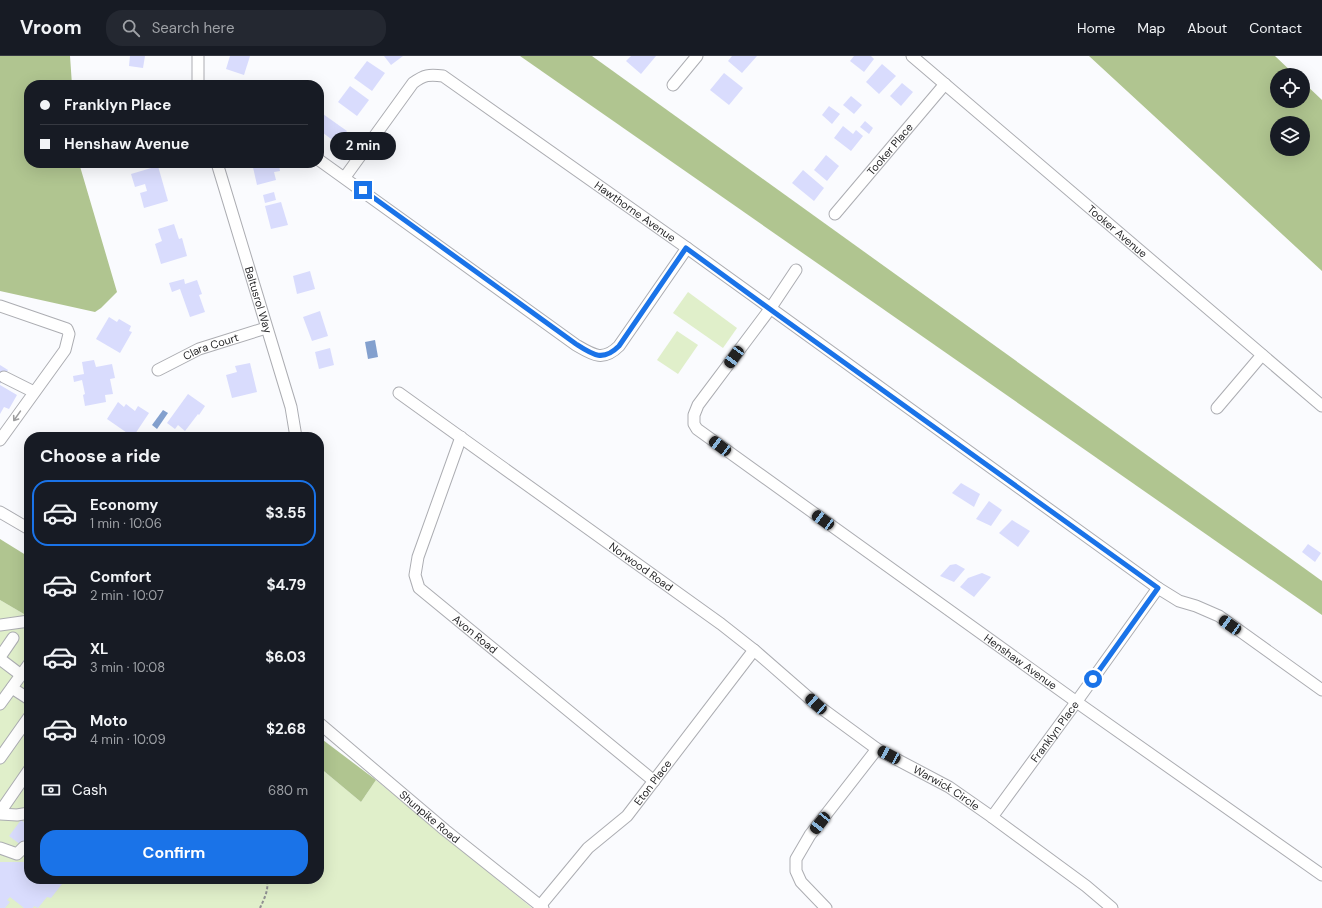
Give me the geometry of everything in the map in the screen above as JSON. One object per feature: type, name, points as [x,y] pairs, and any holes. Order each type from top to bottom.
[{"type":"street","points":[[198,56],[198,80]]},
{"type":"street","points":[[673,85],[698,56]]},
{"type":"street","name":"Tooker Avenue","points":[[912,56],[1322,406]]},
{"type":"street","name":"Hawthorne Avenue","points":[[345,177],[413,83],[422,77],[432,75],[443,76],[686,248],[1158,588],[1179,601],[1196,606],[1219,616],[1322,690]]},
{"type":"street","name":"Tooker Place","points":[[836,214],[945,84]]},
{"type":"street","points":[[324,163],[576,344],[593,354],[602,356],[612,352],[619,346],[686,248]]},
{"type":"street","name":"Baltusrol Way","points":[[218,168],[291,407],[295,432]]},
{"type":"street","points":[[770,309],[796,270]]},
{"type":"street","points":[[0,306],[67,329],[69,334],[65,350],[0,440]]},
{"type":"street","name":"Henshaw Avenue","points":[[770,309],[698,405],[694,415],[694,424],[697,429],[1077,702],[1322,875]]},
{"type":"street","name":"Clara Court","points":[[158,370],[199,349],[266,328]]},
{"type":"street","points":[[1217,408],[1262,355]]},
{"type":"street","points":[[4,377],[34,392]]},
{"type":"street","name":"Norwood Road","points":[[399,393],[754,650],[817,705],[877,749]]},
{"type":"street","name":"Avon Road","points":[[461,437],[418,557],[415,575],[419,588],[654,781]]},
{"type":"street","points":[[0,512],[24,526]]},
{"type":"street","name":"Franklyn Place","points":[[992,817],[1077,702],[1158,588]]},
{"type":"street","points":[[0,625],[24,622]]},
{"type":"street","points":[[13,638],[0,658],[21,675]]},
{"type":"street","name":"Eton Place","points":[[542,907],[588,848],[627,816],[754,650]]},
{"type":"street","points":[[0,704],[24,671]]},
{"type":"street","points":[[12,688],[24,696]]},
{"type":"street","points":[[0,758],[24,724]]},
{"type":"street","name":"Shunpike Road","points":[[324,727],[445,830],[542,907]]},
{"type":"street","points":[[826,908],[801,882],[796,871],[796,859],[810,836],[877,749]]},
{"type":"street","name":"Warwick Circle","points":[[877,749],[950,787],[1086,886],[1112,908]]},
{"type":"street","points":[[24,777],[0,813],[17,815],[24,814]]},
{"type":"street","points":[[0,848],[17,854],[24,847]]},
{"type":"path","points":[[260,908],[268,884]]},
{"type":"green space","points":[[0,56],[70,56],[72,80],[24,80],[24,168],[80,168],[117,292],[95,312],[0,291]]},
{"type":"green space","points":[[520,56],[592,56],[1322,581],[1322,615]]},
{"type":"green space","points":[[1089,56],[1275,56],[1288,68],[1270,68],[1270,108],[1310,108],[1310,89],[1322,100],[1322,271]]},
{"type":"green space","points":[[688,292],[737,328],[723,348],[673,313]]},
{"type":"green space","points":[[677,331],[698,345],[678,374],[657,360]]},
{"type":"green space","points":[[0,539],[24,554],[24,614],[0,600]]},
{"type":"green space","points":[[0,600],[24,614],[24,884],[324,884],[324,771],[361,802],[376,780],[532,908],[0,908]]},
{"type":"green space","points":[[324,741],[376,780],[361,802],[324,771]]},
{"type":"water","points":[[375,340],[378,357],[368,359],[365,342]]},
{"type":"water","points":[[163,410],[168,413],[157,429],[152,425]]},
{"type":"building","points":[[130,56],[145,56],[143,68],[129,66]]},
{"type":"building","points":[[230,56],[250,56],[244,75],[226,69]]},
{"type":"building","points":[[384,56],[403,56],[391,65]]},
{"type":"building","points":[[631,56],[656,56],[641,74],[626,61]]},
{"type":"building","points":[[732,56],[757,56],[742,73],[728,61]]},
{"type":"building","points":[[854,56],[871,56],[874,59],[864,72],[850,61]]},
{"type":"building","points":[[367,61],[385,73],[372,91],[354,78]]},
{"type":"building","points":[[882,64],[896,76],[879,94],[866,82]]},
{"type":"building","points":[[724,73],[743,88],[729,105],[710,90]]},
{"type":"building","points":[[902,83],[913,92],[901,106],[890,96]]},
{"type":"building","points":[[350,86],[369,100],[357,116],[338,102]]},
{"type":"building","points":[[851,96],[862,105],[854,114],[843,105]]},
{"type":"building","points":[[829,106],[840,114],[832,124],[822,115]]},
{"type":"building","points":[[324,115],[347,131],[338,144],[324,134]]},
{"type":"building","points":[[865,121],[873,128],[869,134],[860,127]]},
{"type":"building","points":[[843,126],[853,134],[856,130],[863,136],[851,151],[834,138]]},
{"type":"building","points":[[826,155],[839,166],[827,181],[814,170]]},
{"type":"building","points":[[151,168],[159,168],[168,201],[144,208],[140,193],[147,191],[145,184],[135,187],[131,174]]},
{"type":"building","points":[[253,168],[280,168],[280,171],[274,172],[276,180],[257,185]]},
{"type":"building","points":[[803,170],[824,188],[814,201],[792,183]]},
{"type":"building","points":[[274,192],[276,200],[265,203],[263,195]]},
{"type":"building","points":[[281,202],[288,225],[271,229],[265,206]]},
{"type":"building","points":[[174,224],[179,239],[182,238],[187,256],[161,264],[155,244],[162,241],[158,229]]},
{"type":"building","points":[[310,271],[315,289],[297,294],[293,276]]},
{"type":"building","points":[[184,279],[185,284],[197,280],[202,294],[199,295],[205,312],[190,317],[180,289],[172,292],[169,283]]},
{"type":"building","points":[[320,311],[328,336],[312,341],[303,317]]},
{"type":"building","points":[[109,317],[117,322],[119,319],[131,326],[129,331],[132,332],[120,353],[96,339]]},
{"type":"building","points":[[330,348],[334,365],[319,369],[315,352]]},
{"type":"building","points":[[94,360],[96,367],[112,364],[115,378],[110,379],[113,394],[105,395],[106,402],[85,406],[83,395],[85,394],[82,380],[74,382],[73,376],[84,374],[82,362]]},
{"type":"building","points":[[250,363],[257,392],[232,398],[226,375],[237,372],[235,366]]},
{"type":"building","points":[[0,365],[8,370],[0,384]]},
{"type":"building","points":[[0,385],[17,395],[9,409],[4,407],[0,414]]},
{"type":"building","points":[[188,394],[205,406],[185,431],[178,425],[175,429],[167,423]]},
{"type":"building","points":[[118,402],[124,407],[126,404],[135,411],[138,406],[149,413],[136,432],[126,432],[107,419]]},
{"type":"building","points":[[961,483],[980,494],[974,507],[952,493]]},
{"type":"building","points":[[989,501],[1002,510],[991,526],[976,519]]},
{"type":"building","points":[[1012,520],[1030,531],[1018,547],[999,533]]},
{"type":"building","points":[[1308,544],[1321,553],[1315,562],[1302,552]]},
{"type":"building","points":[[956,564],[965,569],[954,582],[940,576],[950,565]]},
{"type":"building","points":[[982,573],[991,577],[974,597],[960,587],[968,578]]},
{"type":"building","points":[[21,820],[24,822],[24,847],[9,836]]},
{"type":"building","points":[[0,862],[24,862],[24,884],[62,884],[51,898],[47,897],[38,908],[34,906],[33,908],[24,908],[10,897],[7,900],[10,902],[5,908],[0,908]]},
{"type":"route","points":[[363,190],[576,344],[593,354],[602,356],[612,352],[619,346],[686,248],[1158,588],[1093,679]]}]
